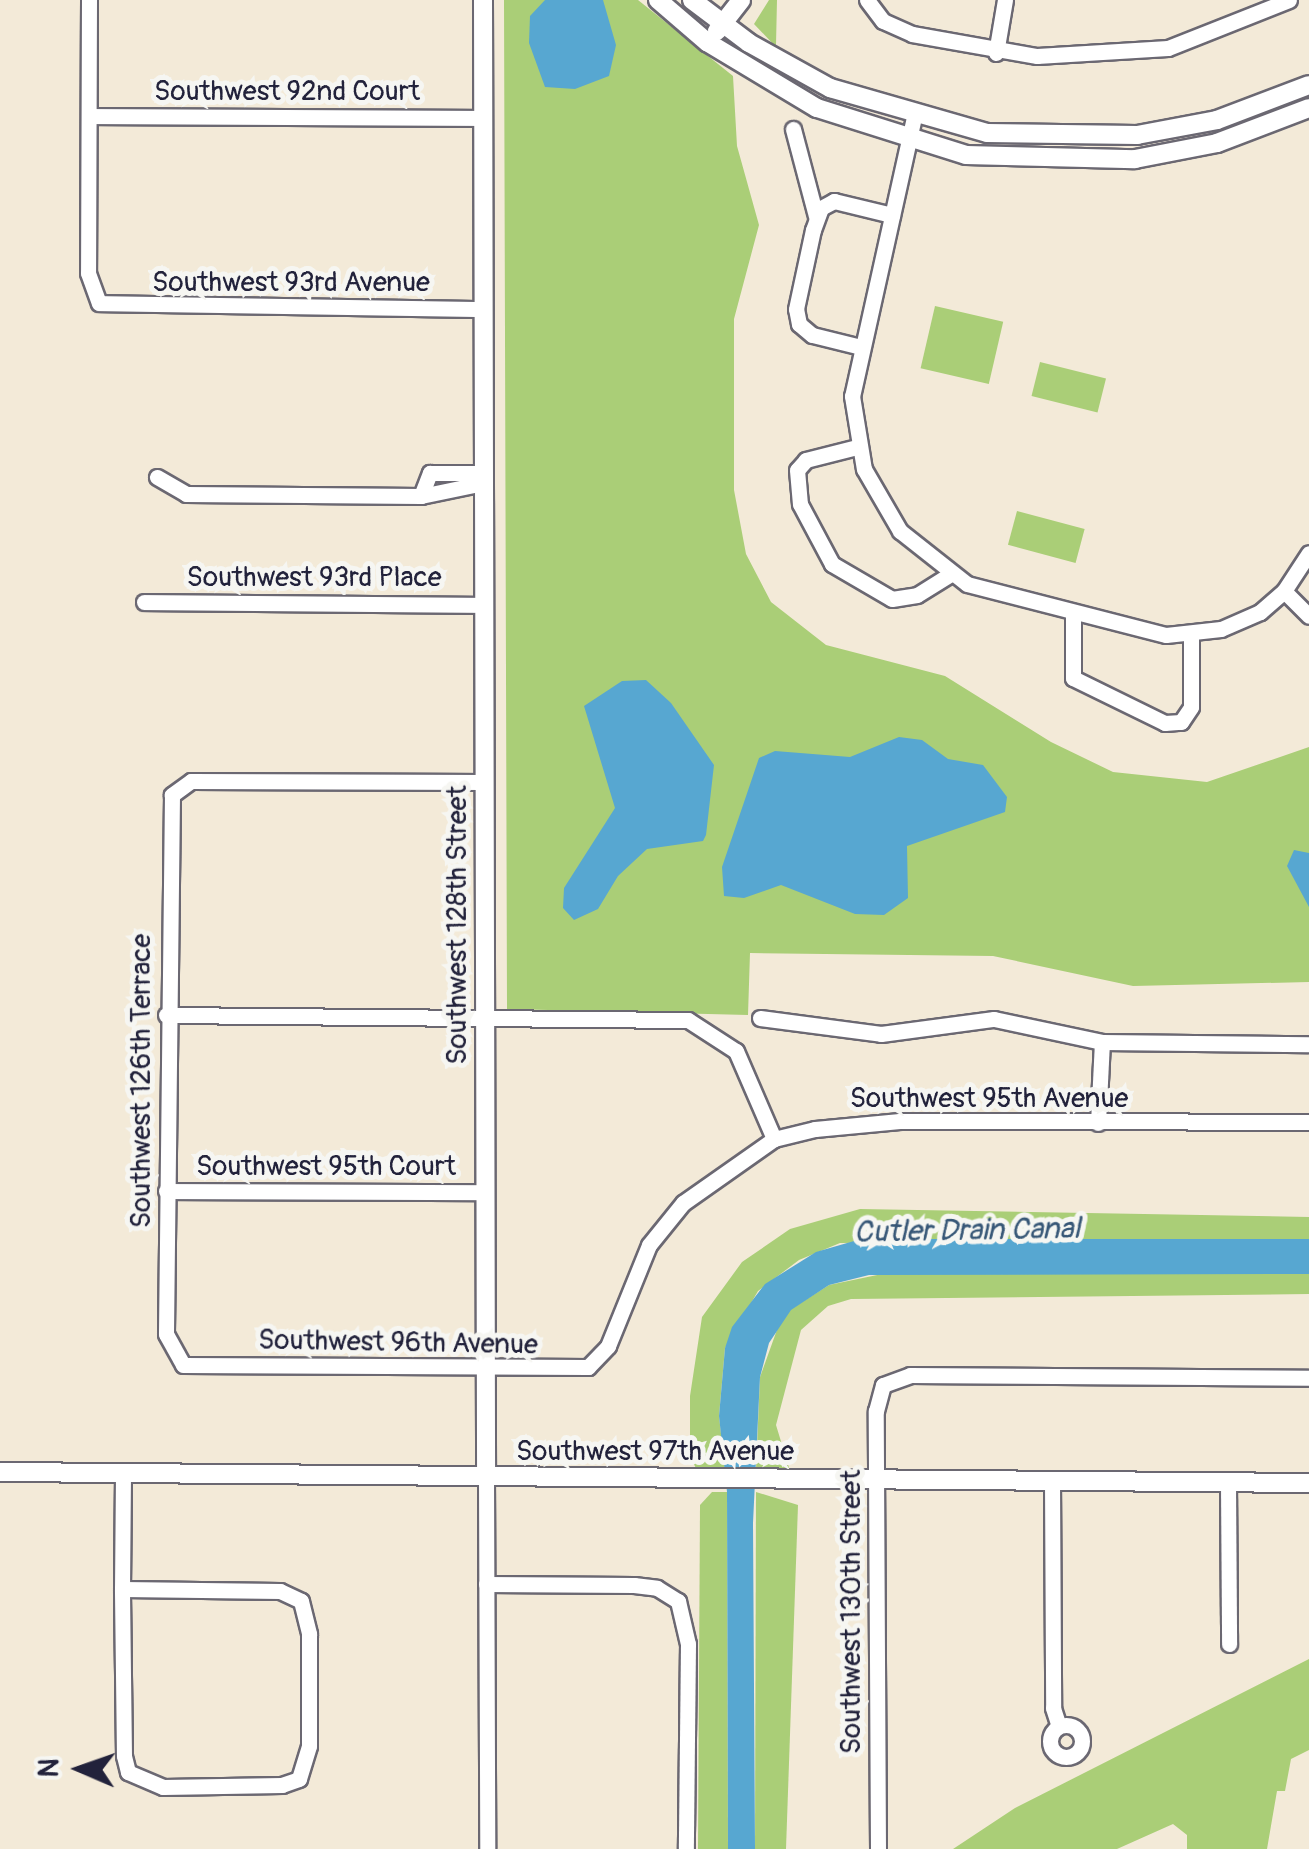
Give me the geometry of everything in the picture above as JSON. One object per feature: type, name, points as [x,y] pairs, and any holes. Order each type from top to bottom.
[{"type":"street","points":[[89,0],[90,116]]},
{"type":"street","name":"Southwest 128th Street","points":[[483,0],[487,1849]]},
{"type":"street","points":[[658,0],[707,42],[816,108],[910,141],[1031,162],[1134,159],[1218,143],[1309,108]]},
{"type":"street","points":[[692,0],[722,24],[830,88],[914,117],[987,133],[1132,135],[1217,120],[1309,86]]},
{"type":"street","points":[[707,42],[741,0]]},
{"type":"street","points":[[868,0],[895,28],[996,53],[1168,48],[1290,0]]},
{"type":"street","points":[[996,53],[1005,0]]},
{"type":"street","name":"Southwest 92nd Court","points":[[90,116],[483,118]]},
{"type":"street","name":"Southwest 93rd Avenue","points":[[90,116],[88,272],[99,303],[484,309]]},
{"type":"street","points":[[914,117],[852,396],[857,446],[900,531],[949,575],[984,591],[1145,632],[1191,634],[1251,617],[1284,592],[1309,553]]},
{"type":"street","points":[[793,129],[816,216],[796,309],[799,324],[812,335],[861,347]]},
{"type":"street","points":[[1132,135],[1134,159]]},
{"type":"street","points":[[1111,137],[1113,161]]},
{"type":"street","points":[[816,216],[834,202],[892,215]]},
{"type":"street","points":[[857,446],[806,460],[796,470],[804,514],[832,564],[892,598],[917,594],[949,575]]},
{"type":"street","points":[[157,477],[186,494],[421,496],[430,473],[484,478]]},
{"type":"street","points":[[1284,592],[1309,616]]},
{"type":"street","name":"Southwest 93rd Place","points":[[144,602],[484,605]]},
{"type":"street","points":[[1072,613],[1073,678],[1165,723],[1181,722],[1191,708],[1191,634]]},
{"type":"street","name":"Southwest 126th Terrace","points":[[187,1366],[174,1358],[166,1339],[168,817],[176,789],[191,781],[485,782]]},
{"type":"street","points":[[166,1016],[678,1018],[701,1024],[740,1057],[774,1139]]},
{"type":"street","name":"Southwest 95th Avenue","points":[[760,1018],[882,1034],[1000,1019],[1102,1042],[1309,1044]]},
{"type":"street","points":[[1098,1123],[1102,1042]]},
{"type":"street","name":"Southwest 95th Avenue","points":[[603,1354],[636,1272],[667,1220],[727,1167],[774,1139],[856,1122],[1309,1122]]},
{"type":"street","name":"Southwest 95th Court","points":[[166,1192],[486,1192]]},
{"type":"street","name":"Southwest 96th Avenue","points":[[187,1366],[581,1368],[603,1354]]},
{"type":"street","name":"Southwest 130th Street","points":[[878,1849],[877,1401],[889,1379],[1309,1378]]},
{"type":"street","name":"Southwest 97th Avenue","points":[[0,1472],[1309,1484]]},
{"type":"street","points":[[122,1589],[293,1594],[306,1608],[309,1634],[308,1755],[299,1779],[282,1786],[163,1786],[132,1777],[124,1762],[122,1589],[123,1473]]},
{"type":"street","points":[[1052,1481],[1053,1708],[1059,1726]]},
{"type":"street","points":[[1228,1484],[1229,1644]]},
{"type":"street","points":[[486,1584],[634,1585],[657,1588],[678,1601],[688,1644],[686,1849]]},
{"type":"green space","points":[[504,0],[638,0],[733,76],[737,146],[759,225],[734,319],[734,490],[746,554],[771,602],[826,645],[945,676],[1051,742],[1113,772],[1207,782],[1309,747],[1309,982],[1133,986],[993,956],[750,953],[748,1015],[507,1009]]},
{"type":"green space","points":[[769,0],[777,0],[776,47],[754,24]]},
{"type":"green space","points":[[935,306],[1003,322],[989,384],[921,368]]},
{"type":"green space","points":[[1040,362],[1106,378],[1098,412],[1032,396]]},
{"type":"green space","points":[[1017,511],[1085,529],[1076,563],[1008,545]]},
{"type":"green space","points":[[860,1209],[1309,1217],[1309,1239],[840,1243],[799,1260],[758,1291],[725,1348],[719,1416],[725,1469],[697,1470],[690,1457],[690,1396],[702,1317],[742,1262],[790,1229]]},
{"type":"green space","points":[[882,1274],[1309,1274],[1309,1294],[851,1299],[828,1306],[801,1330],[776,1425],[790,1471],[756,1469],[760,1377],[778,1327],[791,1309],[829,1285]]},
{"type":"green space","points":[[712,1492],[727,1492],[728,1849],[698,1849],[700,1505]]},
{"type":"green space","points":[[756,1492],[798,1505],[786,1849],[755,1849]]},
{"type":"green space","points":[[1309,1659],[1309,1750],[1291,1759],[1285,1791],[1277,1791],[1267,1849],[1187,1849],[1187,1835],[1173,1824],[1117,1849],[953,1849],[1015,1808]]},
{"type":"water","points":[[545,0],[603,0],[616,45],[609,76],[575,89],[545,87],[529,43],[530,16]]},
{"type":"water","points":[[646,680],[671,703],[714,765],[706,835],[703,841],[647,849],[618,876],[598,909],[574,920],[563,908],[564,888],[615,808],[584,706],[622,681]]},
{"type":"water","points":[[899,737],[922,740],[948,759],[983,765],[1007,797],[1005,812],[907,846],[908,898],[884,915],[855,914],[781,885],[744,898],[724,896],[722,867],[759,758],[775,751],[850,757]]},
{"type":"water","points":[[1294,850],[1309,853],[1309,907],[1287,866]]},
{"type":"water","points":[[861,1239],[1309,1239],[1309,1274],[869,1275],[829,1285],[791,1310],[769,1343],[760,1377],[753,1523],[755,1849],[728,1849],[727,1492],[719,1416],[725,1348],[732,1327],[765,1284],[816,1252]]},
{"type":"water label","name":"Cutler Drain Canal","points":[[967,1231]]}]
